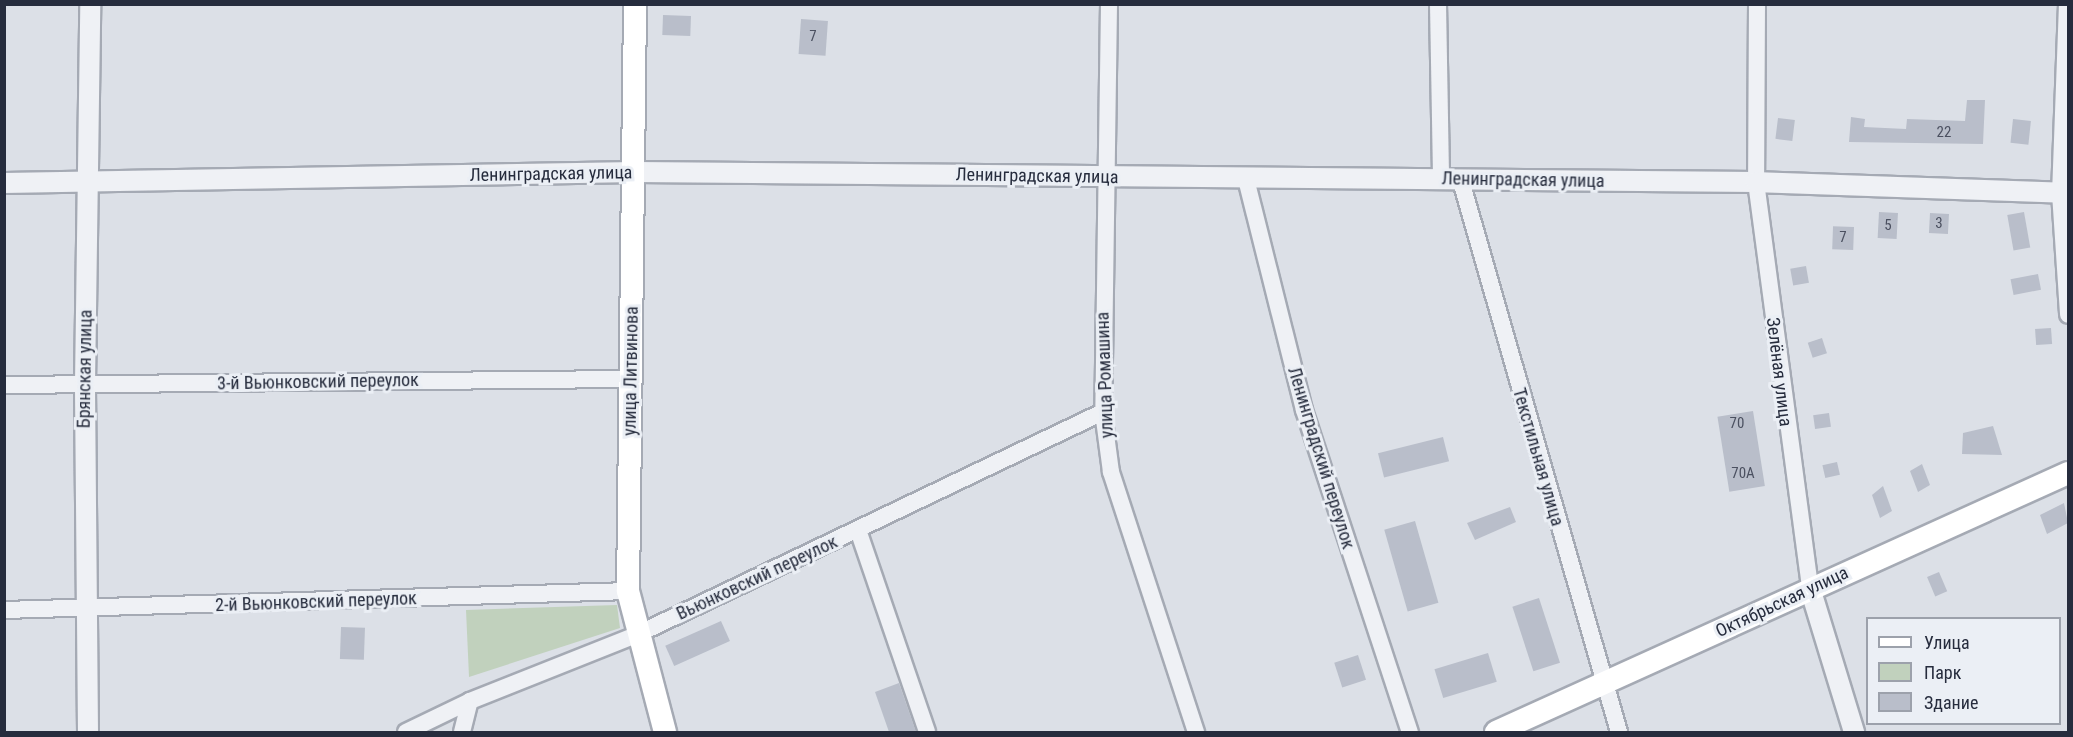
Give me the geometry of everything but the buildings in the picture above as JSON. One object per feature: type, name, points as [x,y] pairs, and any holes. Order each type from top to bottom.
[{"type":"main road","name":"улица Литвинова","points":[[635,4],[636,172],[628,591],[636,635],[665,732]]},
{"type":"main road","name":"Октябрьская улица","points":[[1496,732],[2068,473]]},
{"type":"street","name":"Брянская улица","points":[[88,732],[84,611],[90,4]]},
{"type":"street","name":"улица Ромашина","points":[[1109,4],[1103,176],[1103,412],[1111,471],[1196,732]]},
{"type":"street","points":[[1438,4],[1441,179]]},
{"type":"street","name":"Зелёная улица","points":[[1757,4],[1756,182],[1810,588],[1854,732]]},
{"type":"street","points":[[2067,4],[2064,193],[2068,315]]},
{"type":"street","name":"Ленинградская улица","points":[[4,183],[636,172],[1756,182],[2064,193]]},
{"type":"street","name":"Ленинградский переулок","points":[[1246,179],[1304,410],[1410,732]]},
{"type":"street","name":"Текстильная улица","points":[[1461,181],[1619,732]]},
{"type":"street","name":"3-й Вьюнковский переулок","points":[[4,385],[631,379]]},
{"type":"street","name":"Вьюнковский переулок","points":[[406,732],[470,700],[636,635],[1103,412]]},
{"type":"street","points":[[858,530],[927,732]]},
{"type":"street","name":"2-й Вьюнковский переулок","points":[[4,610],[84,611],[628,591]]},
{"type":"street","points":[[462,732],[470,700]]},
{"type":"green space","points":[[617,605],[620,628],[469,677],[466,610]]}]
